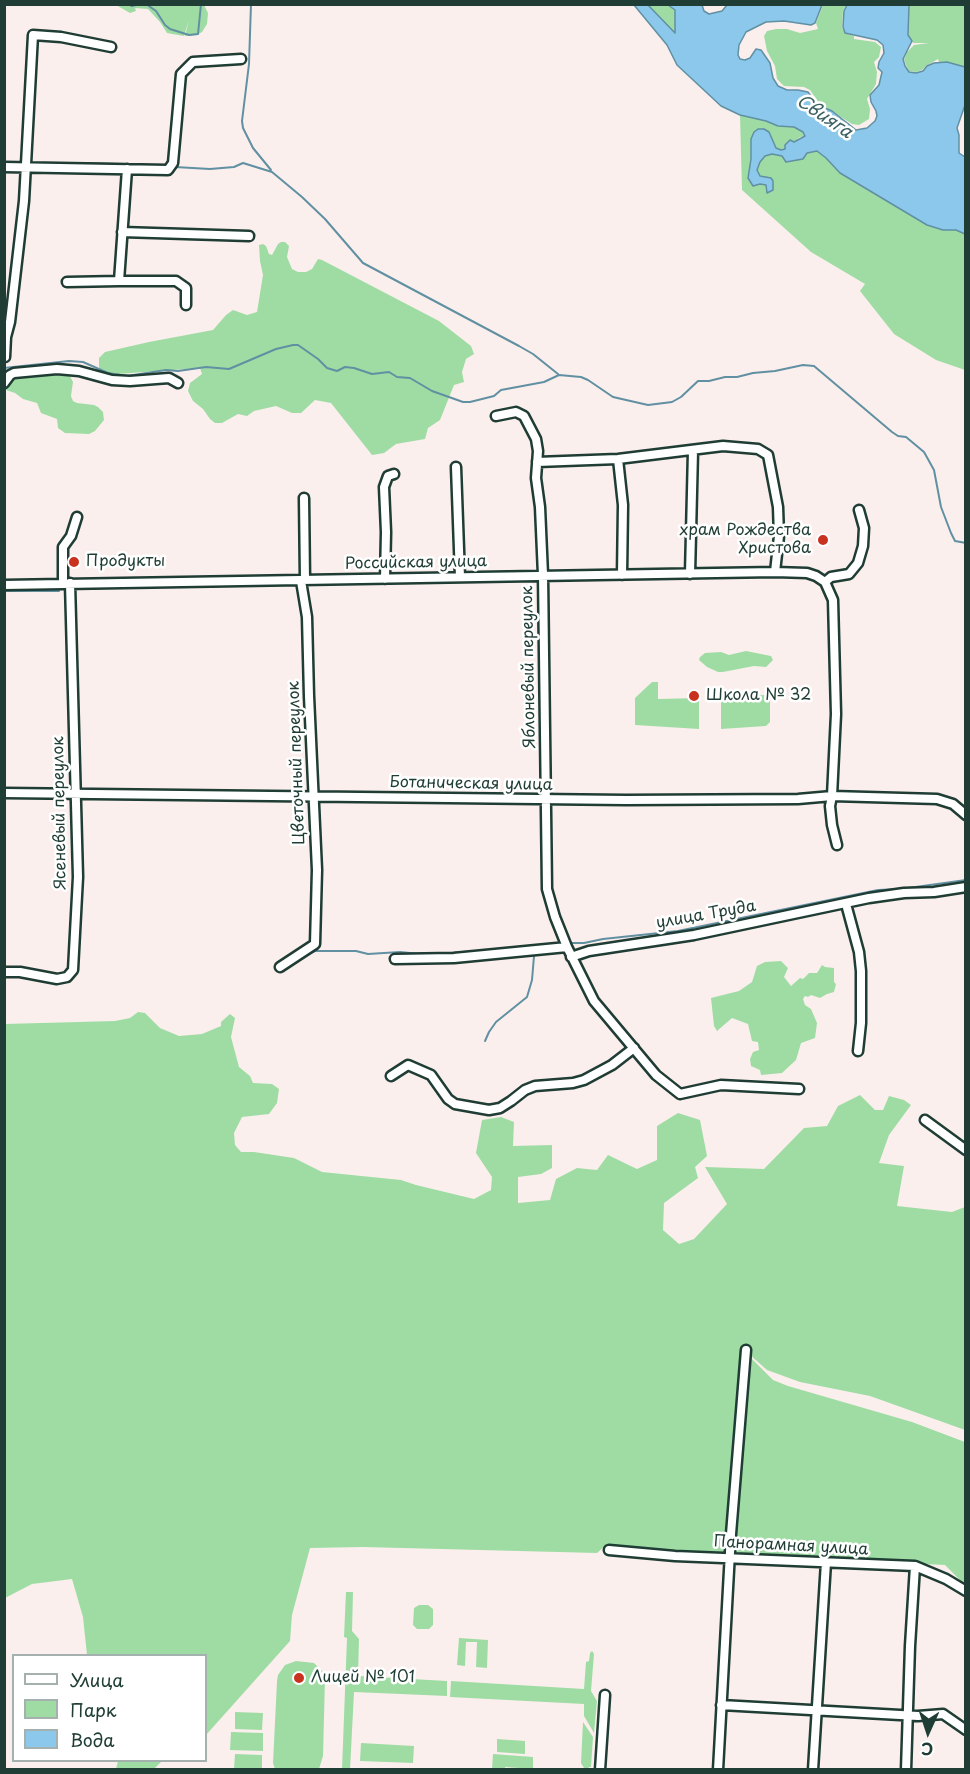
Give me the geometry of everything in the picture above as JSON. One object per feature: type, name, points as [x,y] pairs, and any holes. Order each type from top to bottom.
[{"type":"street","points":[[5,357],[26,168],[33,35],[61,37],[111,47]]},
{"type":"street","points":[[4,167],[168,170],[173,163],[181,74],[193,62],[241,59]]},
{"type":"street","points":[[119,281],[127,168]]},
{"type":"street","points":[[122,232],[249,236]]},
{"type":"street","points":[[66,282],[176,281],[186,288],[186,305]]},
{"type":"street","points":[[4,383],[14,373],[57,369],[112,380],[169,378],[178,383]]},
{"type":"street","name":"Яблоневый переулок","points":[[496,416],[516,412],[524,416],[536,439],[538,451],[536,478],[540,507],[543,575],[547,889],[571,957],[594,1001],[657,1075],[680,1094],[721,1085],[800,1089]]},
{"type":"street","points":[[537,462],[618,459],[723,446],[758,449],[768,455],[778,507],[780,536],[775,572]]},
{"type":"street","points":[[690,574],[693,451]]},
{"type":"street","points":[[618,459],[623,505],[622,575]]},
{"type":"street","points":[[456,466],[460,577]]},
{"type":"street","points":[[385,579],[384,487],[388,476],[394,474]]},
{"type":"street","name":"Цветочный переулок","points":[[280,967],[315,945],[317,870],[309,696],[308,616],[303,580],[304,498]]},
{"type":"street","points":[[837,845],[830,806],[836,714],[833,600],[825,582],[831,577],[849,574],[858,563],[863,546],[864,528],[859,510]]},
{"type":"street","name":"Ясеневый переулок","points":[[4,972],[20,972],[57,979],[66,977],[73,970],[78,877],[63,547],[71,536],[77,517]]},
{"type":"street","name":"Российская улица","points":[[4,585],[775,572],[807,573],[825,582]]},
{"type":"street","name":"Ботаническая улица","points":[[4,794],[546,800],[798,799],[832,796],[937,799],[953,804],[966,815]]},
{"type":"street","name":"улица Труда","points":[[571,957],[589,951],[694,934],[868,898],[966,887]]},
{"type":"street","points":[[846,904],[859,952],[861,971],[861,1023],[858,1051]]},
{"type":"street","points":[[395,959],[454,958],[567,947]]},
{"type":"street","points":[[391,1076],[408,1065],[431,1076],[448,1099],[455,1104],[489,1110],[500,1108],[525,1090],[535,1086],[584,1080],[612,1065],[634,1048]]},
{"type":"street","points":[[925,1120],[966,1150]]},
{"type":"street","points":[[718,1770],[730,1558],[746,1350]]},
{"type":"street","name":"Панорамная улица","points":[[609,1550],[675,1556],[915,1566],[946,1579],[966,1591]]},
{"type":"street","points":[[813,1770],[826,1562]]},
{"type":"street","points":[[906,1770],[915,1566]]},
{"type":"street","points":[[600,1770],[605,1695]]},
{"type":"street","points":[[721,1705],[929,1716],[943,1714],[966,1730]]},
{"type":"green space","points":[[116,5],[134,5],[135,7],[135,5],[204,5],[208,13],[207,24],[197,35],[185,36],[189,20],[184,36],[167,33],[148,9],[135,8],[136,11],[130,13]]},
{"type":"green space","points":[[648,5],[668,5],[675,10],[676,34]]},
{"type":"green space","points":[[823,5],[846,5],[843,11],[842,28],[845,33],[854,36],[854,39],[875,42],[881,47],[879,57],[874,62],[877,72],[876,84],[867,99],[870,109],[869,119],[859,125],[852,124],[819,103],[810,90],[804,87],[784,86],[777,79],[775,66],[767,51],[764,36],[767,31],[787,29],[800,33],[818,29],[816,23]]},
{"type":"green space","points":[[909,5],[965,5],[965,67],[939,62],[938,59],[922,70],[909,71],[904,59],[907,52],[914,45],[929,43],[913,43],[908,35]]},
{"type":"green space","points":[[740,115],[778,126],[794,127],[803,132],[805,136],[781,150],[776,148],[769,132],[764,129],[758,129],[751,139],[748,178],[767,185],[767,192],[771,178],[760,176],[757,170],[765,156],[772,154],[783,156],[786,162],[803,159],[807,153],[817,151],[840,173],[943,230],[956,230],[965,234],[965,370],[936,360],[894,334],[860,291],[865,284],[811,252],[742,190]]},
{"type":"green space","points":[[281,242],[289,246],[287,257],[292,269],[306,272],[312,269],[318,259],[322,260],[439,321],[471,346],[474,354],[466,359],[462,372],[464,382],[454,385],[440,420],[428,428],[425,439],[396,444],[384,453],[372,455],[331,403],[315,400],[301,413],[292,413],[276,406],[254,411],[247,416],[238,414],[222,423],[215,423],[193,401],[188,391],[190,383],[202,374],[200,368],[117,374],[112,377],[102,374],[99,358],[105,352],[213,330],[233,310],[247,315],[257,312],[263,275],[259,245],[266,246],[269,254],[272,255]]},
{"type":"green space","points":[[41,372],[70,376],[73,382],[71,396],[73,401],[94,405],[103,412],[104,420],[95,431],[89,434],[65,433],[58,428],[57,419],[41,413],[37,403],[6,390],[8,377]]},
{"type":"green space","points":[[746,651],[771,656],[773,660],[766,667],[754,666],[718,672],[699,660],[705,653],[721,652],[729,655]]},
{"type":"green space","points":[[652,682],[658,682],[658,699],[699,698],[699,729],[635,725],[635,698]]},
{"type":"green space","points":[[770,695],[770,722],[766,726],[721,729],[721,696]]},
{"type":"green space","points":[[781,961],[788,968],[784,977],[791,986],[809,973],[817,973],[822,965],[834,968],[836,984],[834,992],[820,998],[811,995],[803,999],[805,1005],[811,1009],[817,1023],[815,1038],[801,1043],[796,1060],[782,1073],[761,1075],[760,1070],[751,1066],[750,1059],[753,1052],[759,1050],[758,1042],[752,1041],[748,1024],[732,1018],[717,1031],[714,1026],[711,998],[739,991],[752,982],[757,966],[765,962]]},
{"type":"green space","points":[[138,1012],[145,1013],[160,1028],[179,1036],[202,1034],[221,1026],[221,1022],[230,1014],[235,1018],[231,1037],[239,1067],[250,1076],[253,1083],[272,1084],[279,1089],[277,1103],[269,1114],[242,1117],[234,1133],[235,1145],[241,1152],[294,1158],[322,1172],[401,1180],[474,1199],[491,1190],[492,1177],[476,1153],[482,1120],[501,1117],[514,1122],[513,1146],[552,1145],[552,1168],[541,1174],[518,1177],[518,1203],[550,1200],[556,1179],[577,1168],[597,1170],[608,1155],[637,1169],[657,1160],[657,1126],[678,1113],[700,1120],[707,1156],[695,1167],[698,1178],[664,1203],[663,1230],[679,1244],[694,1239],[727,1204],[705,1167],[764,1169],[804,1128],[827,1126],[838,1106],[860,1095],[875,1110],[883,1110],[889,1096],[904,1100],[911,1105],[889,1135],[879,1163],[904,1166],[897,1206],[952,1212],[965,1207],[965,1430],[870,1396],[800,1382],[767,1370],[748,1355],[773,1380],[912,1422],[965,1442],[965,1585],[945,1565],[732,1555],[745,1356],[740,1360],[727,1556],[615,1546],[605,1546],[597,1553],[363,1547],[310,1548],[292,1615],[290,1641],[207,1734],[207,1654],[87,1654],[83,1617],[72,1579],[32,1584],[5,1598],[4,1024],[115,1021],[130,1018]]},
{"type":"green space","points":[[346,1592],[353,1592],[352,1631],[359,1639],[358,1676],[447,1681],[447,1696],[354,1692],[350,1770],[342,1769],[347,1638],[344,1637]]},
{"type":"green space","points":[[419,1605],[428,1605],[433,1609],[433,1625],[429,1629],[417,1629],[413,1625],[414,1608]]},
{"type":"green space","points":[[459,1638],[488,1640],[487,1668],[476,1667],[477,1642],[466,1642],[465,1666],[457,1665]]},
{"type":"green space","points":[[592,1651],[594,1654],[591,1691],[597,1701],[594,1733],[584,1716],[584,1704],[450,1697],[451,1681],[584,1689],[586,1662],[589,1661]]},
{"type":"green space","points":[[296,1661],[314,1663],[323,1672],[325,1678],[323,1756],[319,1769],[275,1769],[273,1763],[278,1675],[285,1665]]},
{"type":"green space","points":[[235,1712],[263,1713],[262,1730],[235,1729]]},
{"type":"green space","points":[[583,1722],[593,1737],[591,1767],[588,1769],[584,1768],[581,1763]]},
{"type":"green space","points":[[231,1732],[263,1733],[263,1751],[230,1750]]},
{"type":"green space","points":[[497,1739],[525,1741],[525,1754],[497,1752]]},
{"type":"green space","points":[[361,1743],[414,1746],[413,1763],[360,1761]]},
{"type":"green space","points":[[235,1754],[262,1755],[262,1769],[234,1769]]},
{"type":"green space","points":[[493,1754],[533,1757],[533,1769],[505,1767],[505,1769],[492,1769]]},
{"type":"green space","points":[[118,1762],[161,1762],[154,1769],[116,1769]]},
{"type":"water","name":"Свияга","points":[[634,5],[648,5],[675,33],[675,10],[668,5],[702,5],[704,11],[709,14],[722,11],[727,5],[822,5],[815,23],[811,25],[784,21],[766,22],[746,32],[739,45],[738,55],[740,59],[745,60],[750,58],[756,49],[761,50],[770,63],[773,78],[778,86],[787,90],[808,92],[818,105],[832,111],[856,130],[867,128],[877,116],[870,95],[879,85],[882,72],[878,68],[884,53],[883,45],[877,40],[845,33],[844,11],[847,5],[909,5],[908,35],[912,41],[903,59],[909,72],[923,71],[934,63],[947,62],[965,67],[965,105],[957,128],[959,153],[965,157],[965,234],[956,230],[943,230],[927,225],[840,173],[817,151],[807,153],[803,159],[786,162],[782,156],[772,154],[765,156],[757,170],[760,176],[771,178],[773,190],[767,193],[766,185],[753,186],[748,178],[751,139],[754,132],[764,129],[769,132],[776,148],[781,150],[785,149],[785,145],[790,140],[794,142],[805,136],[803,132],[794,127],[778,126],[740,115],[721,106],[677,65],[667,45]]},
{"type":"waterway","points":[[128,4],[132,6],[140,4]]},
{"type":"waterway","points":[[146,4],[156,11],[170,29],[189,35],[198,34],[201,4]]},
{"type":"waterway","points":[[251,4],[249,64],[242,121],[253,148],[271,170]]},
{"type":"waterway","points":[[4,162],[21,163]]},
{"type":"waterway","points":[[30,163],[76,163]]},
{"type":"waterway","points":[[83,163],[120,164]]},
{"type":"waterway","points":[[175,167],[210,169],[234,167],[243,163],[272,172],[325,219],[363,263],[519,346],[558,374]]},
{"type":"waterway","points":[[126,165],[168,165]]},
{"type":"waterway","points":[[4,368],[69,361],[83,362],[108,373],[127,376],[206,367],[229,369],[276,349],[298,345],[327,368],[337,371],[345,367],[354,368],[372,374],[389,372],[397,377],[410,378],[432,391],[463,402],[494,396],[501,390],[544,382],[559,375],[581,377],[613,397],[648,405],[672,402],[698,381],[737,377],[803,365],[814,366],[892,432],[906,437],[924,452],[934,470],[941,507],[951,533],[955,541],[966,543]]},
{"type":"waterway","points":[[4,591],[59,591]]},
{"type":"waterway","points":[[568,943],[678,931],[878,890],[966,880]]},
{"type":"waterway","points":[[543,945],[560,943]]},
{"type":"waterway","points":[[302,957],[315,951],[420,954],[516,948]]},
{"type":"waterway","points":[[485,1041],[496,1022],[527,997],[532,980],[534,956]]},
{"type":"place","name":"храм Рождества Христова","points":[[823,540]]},
{"type":"place","name":"Продукты","points":[[74,562]]},
{"type":"place","name":"Школа № 32","points":[[694,696]]},
{"type":"place","name":"Лицей № 101","points":[[299,1678]]}]
